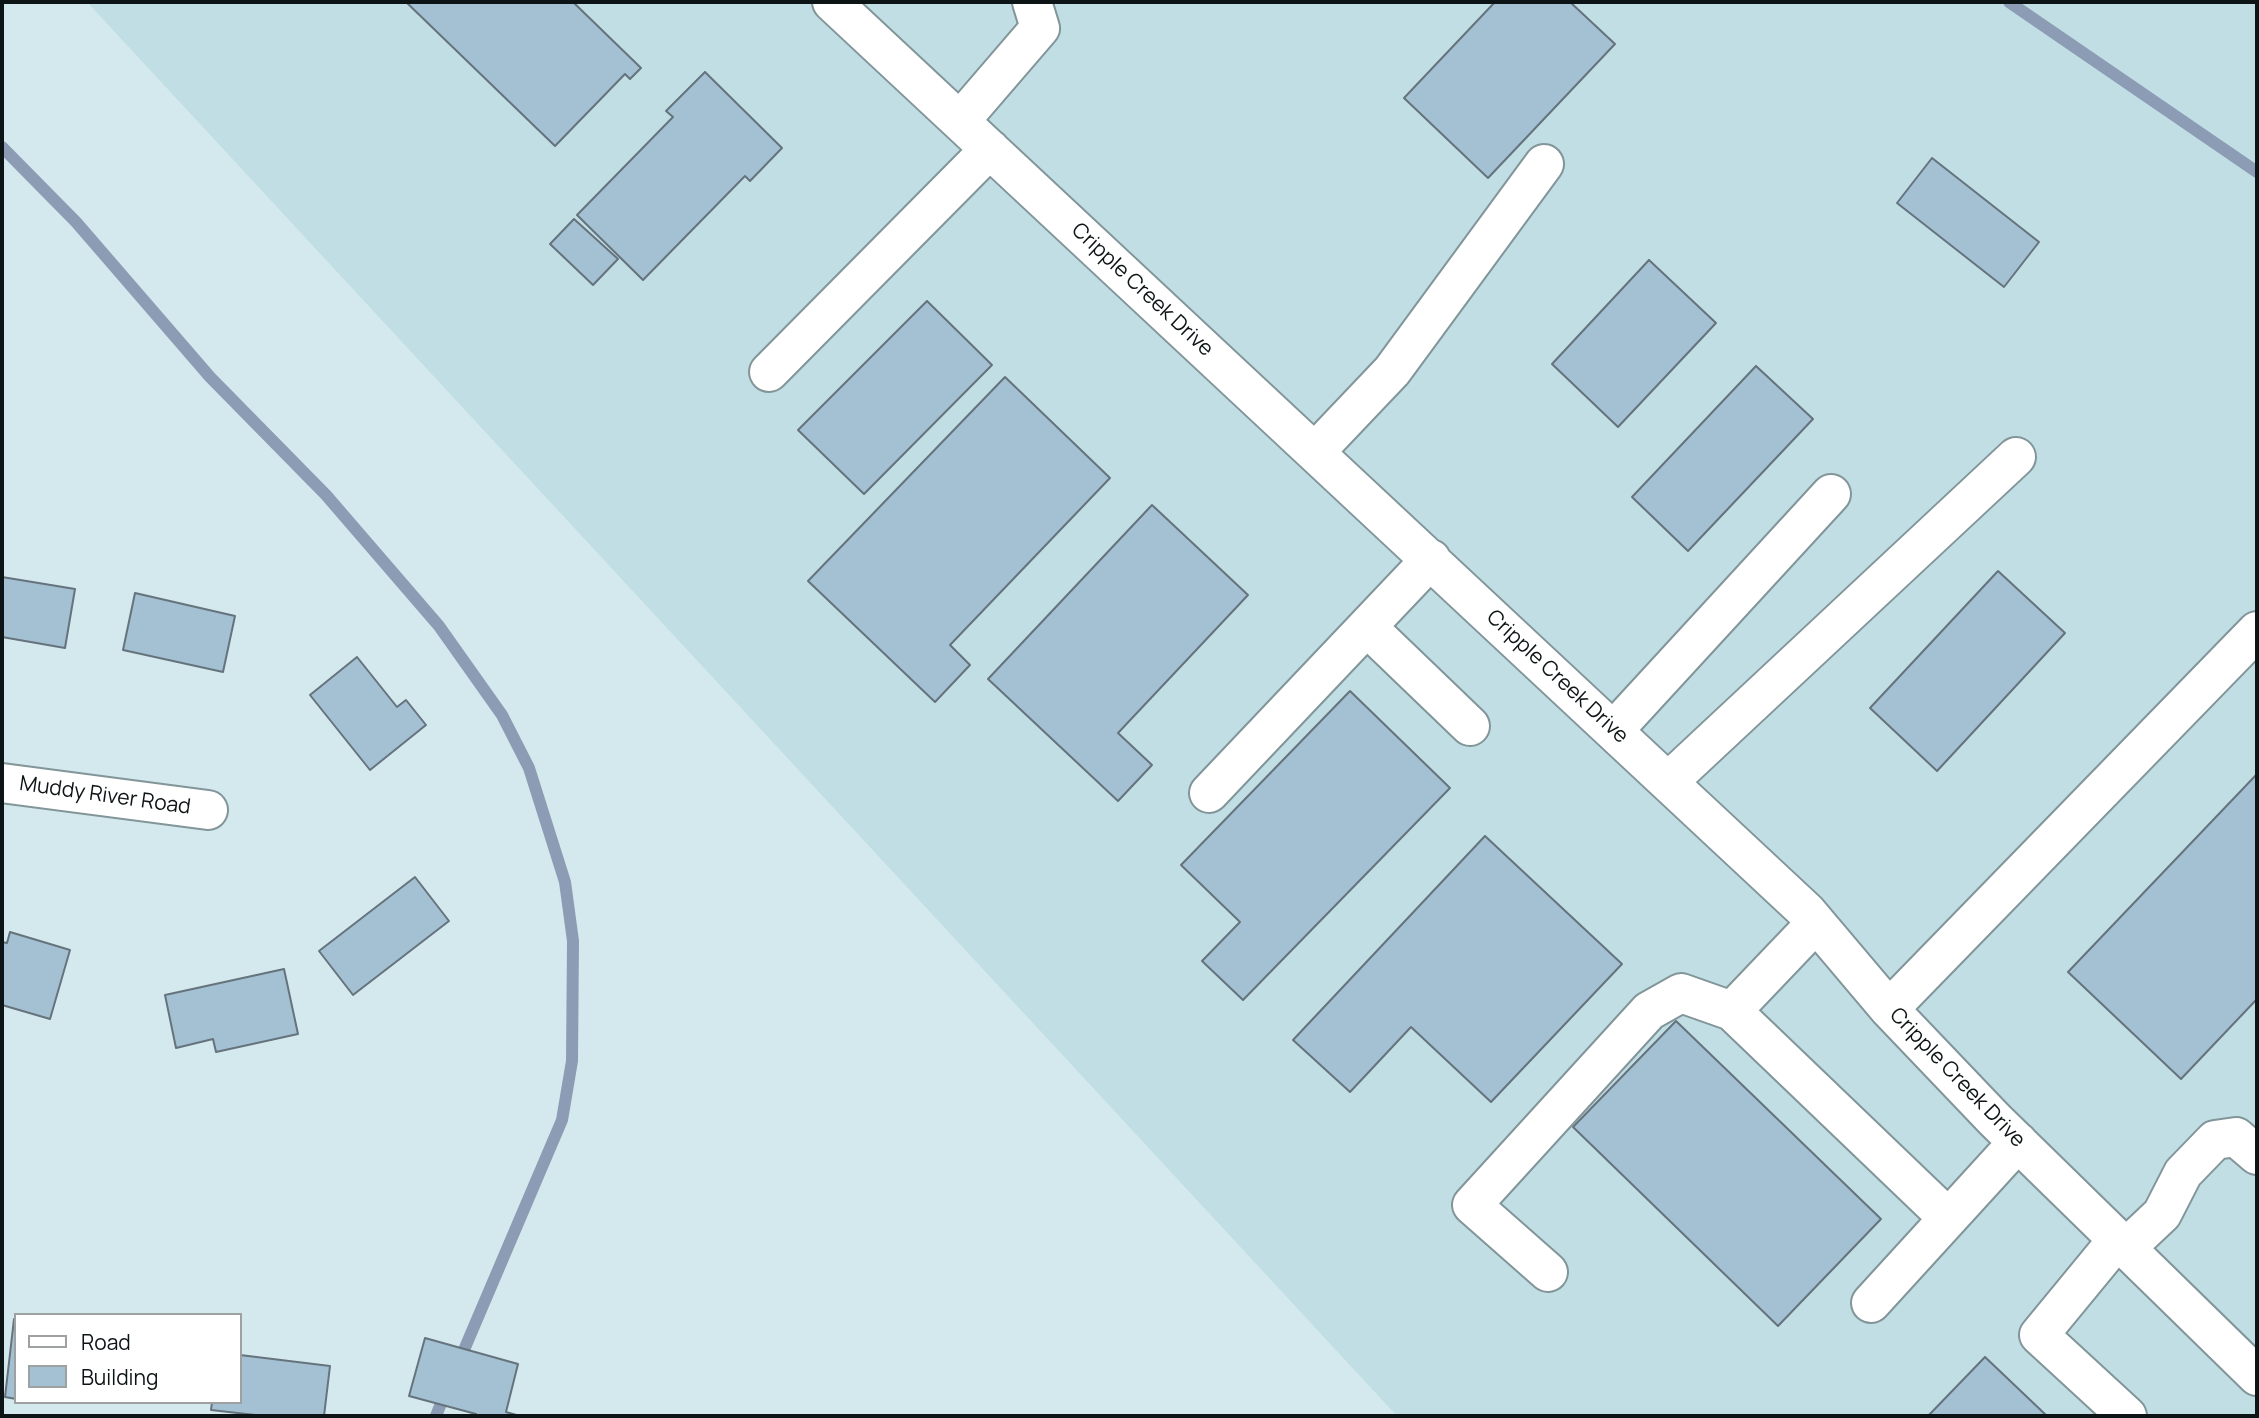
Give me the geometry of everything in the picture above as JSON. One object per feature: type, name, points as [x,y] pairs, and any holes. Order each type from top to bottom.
[{"type":"street","name":"Cripple Creek Drive","points":[[832,2],[1614,730],[1816,923],[1889,1009],[2018,1142],[2256,1372]]},
{"type":"street","points":[[960,121],[1040,28],[1032,2]]},
{"type":"street","points":[[769,372],[990,149]]},
{"type":"street","points":[[1315,452],[1392,371],[1544,164]]},
{"type":"street","points":[[1668,782],[2016,457]]},
{"type":"street","points":[[1614,730],[1831,494]]},
{"type":"street","points":[[1209,793],[1431,559]]},
{"type":"street","points":[[1367,627],[1470,726]]},
{"type":"street","points":[[1889,1009],[2257,631]]},
{"type":"street","name":"Muddy River Road","points":[[2,783],[208,810]]},
{"type":"street","points":[[1732,1011],[1816,923]]},
{"type":"street","points":[[1548,1272],[1472,1205],[1649,1011],[1681,993],[1732,1011],[1948,1218]]},
{"type":"street","points":[[2127,1416],[2039,1335],[2122,1243],[2162,1214],[2183,1174],[2215,1140],[2236,1137],[2257,1155]]},
{"type":"street","points":[[1871,1303],[2018,1142]]},
{"type":"shaded area","points":[[87,2],[2257,2],[2257,1416],[1397,1416]]},
{"type":"building","points":[[406,2],[573,2],[641,68],[630,79],[625,74],[555,146]]},
{"type":"building","points":[[1495,2],[1570,2],[1615,44],[1488,178],[1404,98]]},
{"type":"building","points":[[705,72],[782,148],[750,181],[745,176],[643,280],[577,215],[673,117],[666,111]]},
{"type":"building","points":[[1932,158],[2039,242],[2004,287],[1897,203]]},
{"type":"building","points":[[574,219],[618,259],[593,285],[550,244]]},
{"type":"building","points":[[1649,260],[1716,323],[1618,427],[1552,364]]},
{"type":"building","points":[[927,301],[992,365],[864,494],[798,430]]},
{"type":"building","points":[[1756,366],[1813,419],[1688,551],[1632,497]]},
{"type":"building","points":[[1005,377],[1110,478],[950,645],[970,665],[935,702],[808,581]]},
{"type":"building","points":[[1152,505],[1248,595],[1118,733],[1152,765],[1118,801],[988,679]]},
{"type":"building","points":[[1998,571],[2065,633],[1937,771],[1870,708]]},
{"type":"building","points":[[2,577],[75,589],[65,648],[2,637]]},
{"type":"building","points":[[135,593],[235,616],[223,672],[123,650]]},
{"type":"building","points":[[357,657],[397,707],[406,700],[426,725],[370,770],[310,695]]},
{"type":"building","points":[[1350,691],[1450,788],[1243,1000],[1202,961],[1240,922],[1181,865]]},
{"type":"building","points":[[2257,774],[2257,999],[2181,1079],[2068,972]]},
{"type":"building","points":[[1485,836],[1622,964],[1491,1102],[1411,1027],[1350,1092],[1293,1040]]},
{"type":"building","points":[[415,877],[449,921],[353,995],[319,951]]},
{"type":"building","points":[[10,932],[70,950],[50,1019],[2,1005],[2,942],[7,943]]},
{"type":"building","points":[[284,969],[298,1034],[216,1052],[213,1039],[176,1048],[165,995]]},
{"type":"building","points":[[1676,1021],[1881,1219],[1778,1326],[1573,1127]]},
{"type":"building","points":[[14,1319],[14,1399],[5,1397]]},
{"type":"building","points":[[425,1338],[518,1364],[506,1412],[520,1416],[475,1416],[476,1414],[409,1396]]},
{"type":"building","points":[[242,1355],[330,1366],[324,1416],[264,1416],[211,1410],[212,1404],[242,1404]]},
{"type":"building","points":[[1985,1357],[2047,1416],[1928,1416]]},
{"type":"waterway","points":[[2009,2],[2257,172]]},
{"type":"waterway","points":[[2,147],[76,222],[210,377],[326,495],[439,626],[502,715],[529,768],[565,882],[573,941],[572,1061],[562,1120],[458,1364]]},
{"type":"waterway","points":[[436,1416],[446,1391]]}]
